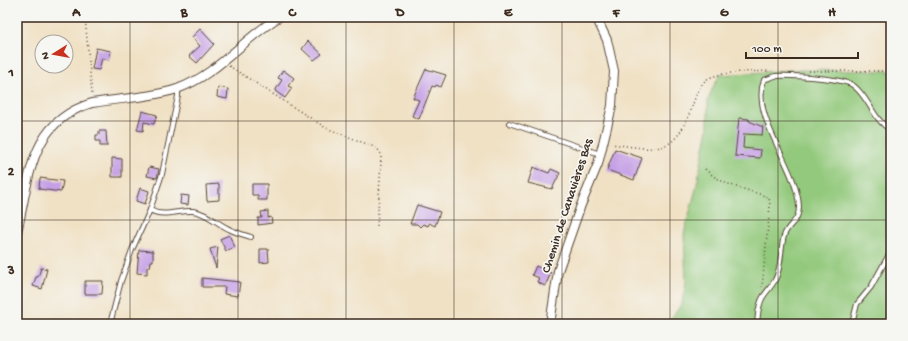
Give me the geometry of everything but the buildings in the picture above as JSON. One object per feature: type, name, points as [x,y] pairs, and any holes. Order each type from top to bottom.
[{"type":"street","points":[[17,232],[30,168],[45,135],[69,112],[92,103],[178,89],[199,78],[223,62],[269,23],[279,17]]},
{"type":"street","name":"Chemin de Canavières Bas","points":[[550,324],[558,271],[600,154],[612,106],[614,71],[607,40],[596,17]]},
{"type":"lane","points":[[757,324],[761,299],[776,280],[784,236],[787,230],[795,223],[798,216],[799,206],[795,188],[765,115],[761,100],[761,87],[764,80],[774,76],[825,79],[853,85],[863,94],[883,126],[891,130]]},
{"type":"lane","points":[[110,324],[121,281],[132,250],[150,210],[162,174],[178,96],[178,89]]},
{"type":"lane","points":[[509,123],[600,154]]},
{"type":"lane","points":[[150,210],[161,215],[185,211],[206,215],[231,230],[251,237]]},
{"type":"lane","points":[[852,324],[857,304],[871,287],[891,251]]},
{"type":"path","points":[[86,17],[92,103]]},
{"type":"path","points":[[223,62],[326,128],[377,148],[381,154],[381,163],[377,226]]},
{"type":"path","points":[[602,142],[652,150],[662,148],[671,144],[677,138],[689,114],[699,88],[706,80],[720,75],[770,71]]},
{"type":"path","points":[[808,71],[891,71]]},
{"type":"path","points":[[705,169],[714,178],[727,185],[745,188],[768,198],[770,206],[761,299]]},
{"type":"green space","points":[[792,70],[891,71],[891,324],[668,324],[682,303],[686,282],[684,234],[696,189],[708,128],[708,100],[714,85],[720,75]]}]
